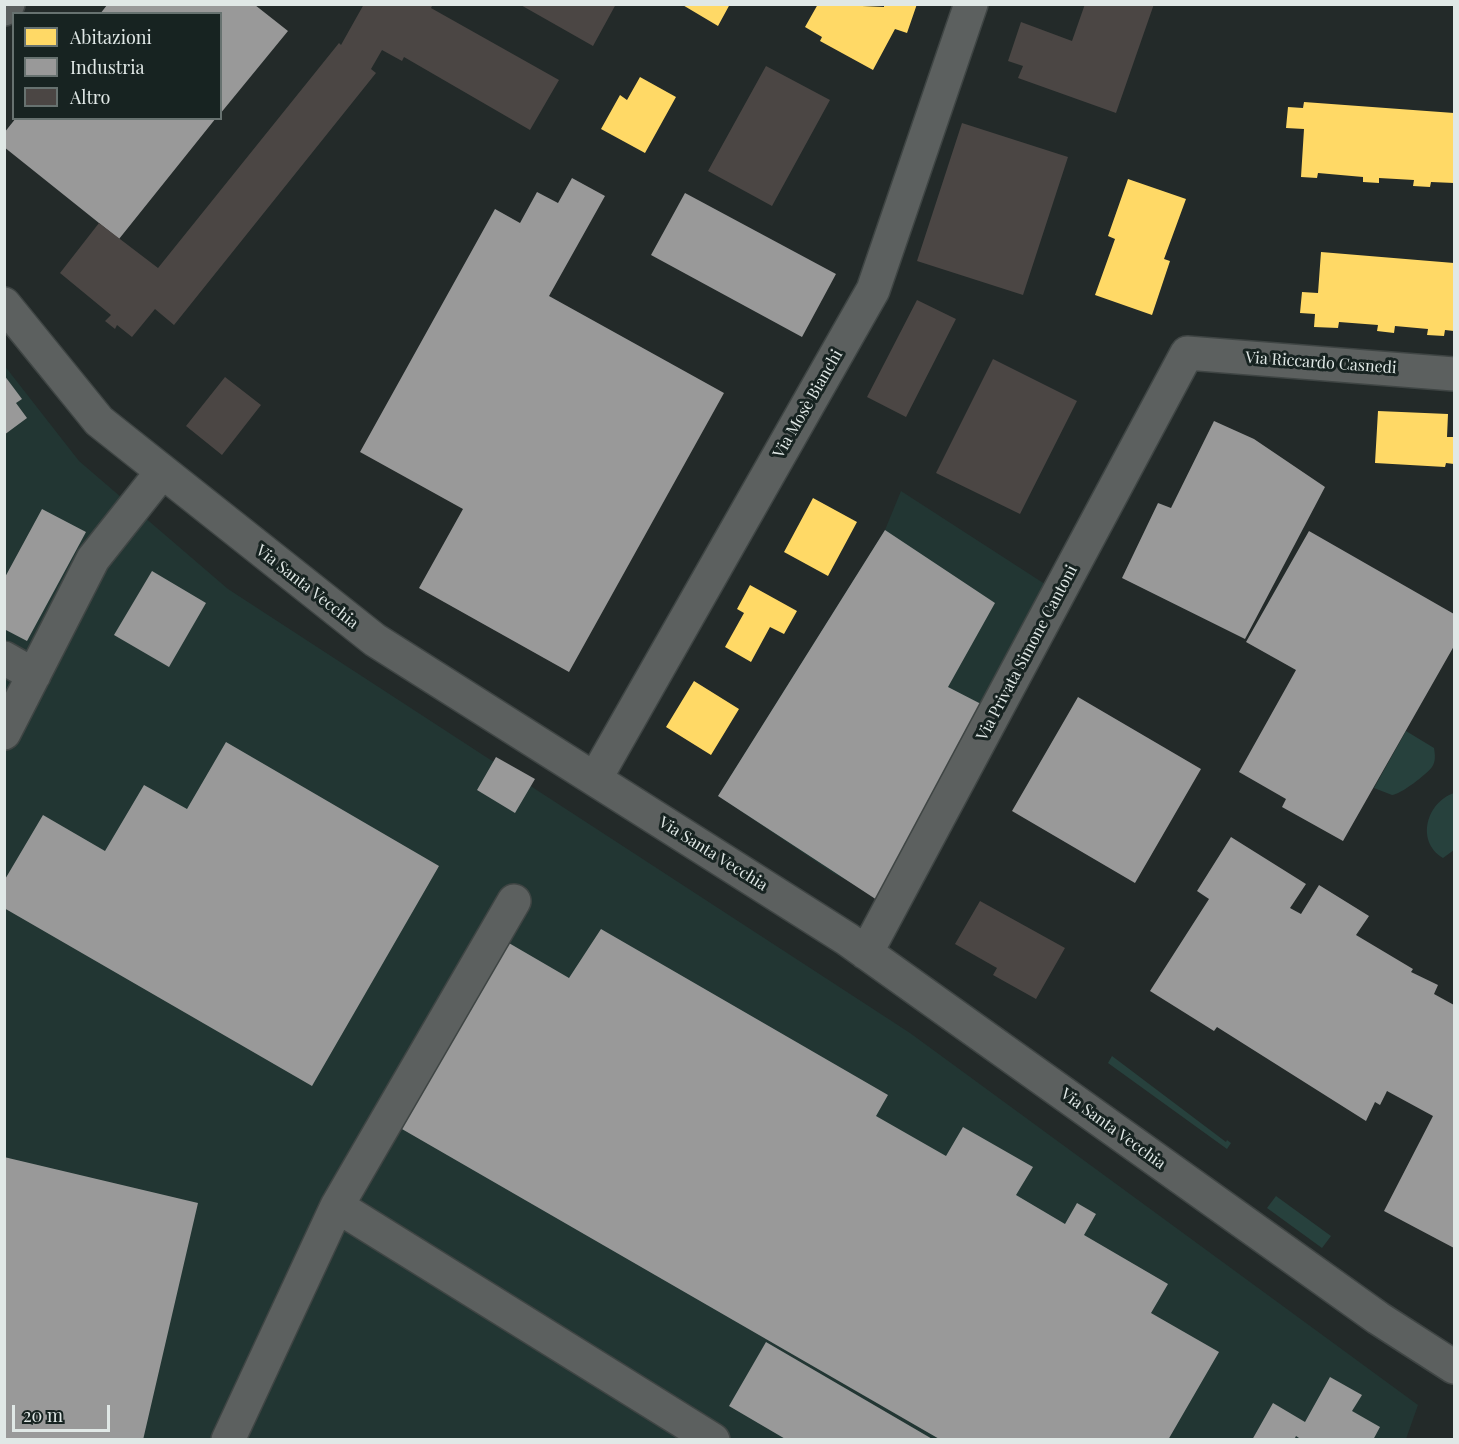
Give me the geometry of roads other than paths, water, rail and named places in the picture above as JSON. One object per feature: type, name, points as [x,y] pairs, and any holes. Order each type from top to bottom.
[{"type":"street","points":[[4,9],[8,4]]},
{"type":"street","name":"Via Mosè Bianchi","points":[[595,779],[873,290],[971,4]]},
{"type":"street","name":"Via Santa Vecchia","points":[[4,304],[99,422],[375,640],[866,953],[1378,1318],[1455,1367]]},
{"type":"street","name":"Via Riccardo Casnedi","points":[[1187,353],[1455,374]]},
{"type":"street","name":"Via Privata Simone Cantoni","points":[[866,953],[1187,353]]},
{"type":"street","points":[[4,733],[93,559],[162,472]]},
{"type":"street","points":[[4,658],[34,675]]},
{"type":"street","points":[[228,1440],[337,1206],[514,901]]},
{"type":"street","points":[[337,1206],[713,1440]]}]
